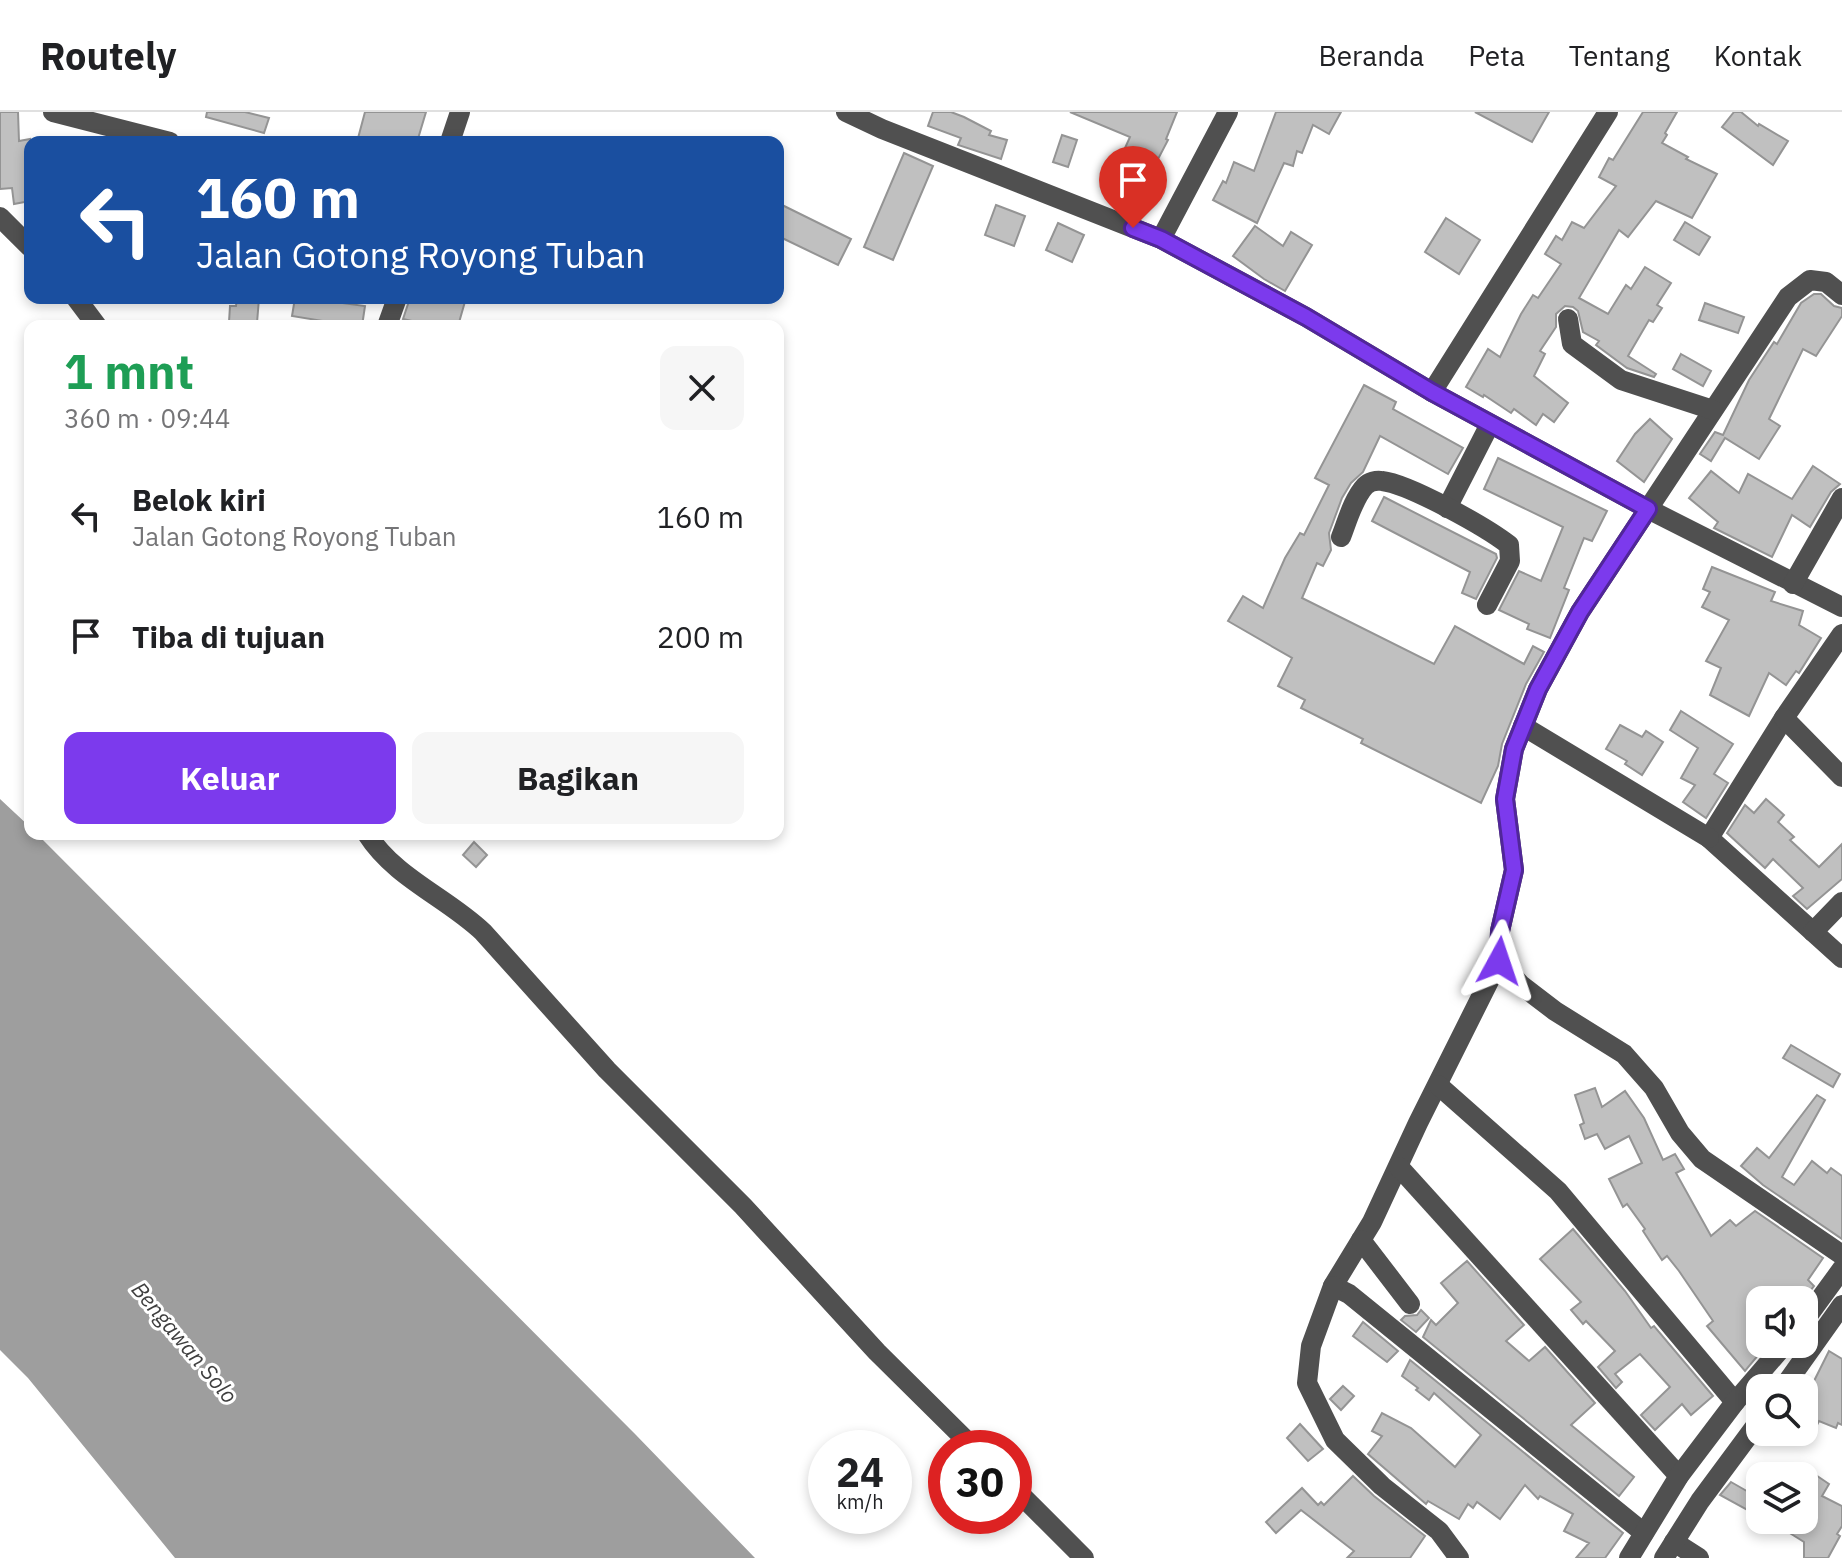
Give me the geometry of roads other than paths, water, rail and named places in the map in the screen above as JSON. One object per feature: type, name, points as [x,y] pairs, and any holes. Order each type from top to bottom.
[{"type":"street","points":[[53,112],[147,136]]},
{"type":"street","points":[[452,136],[460,112]]},
{"type":"street","points":[[846,112],[885,120],[1161,239],[1306,317],[1490,424],[1648,509],[1842,607]]},
{"type":"street","points":[[1161,239],[1228,112]]},
{"type":"street","points":[[1432,392],[1608,112]]},
{"type":"street","points":[[0,217],[24,241]]},
{"type":"street","points":[[1459,1558],[1439,1531],[1382,1486],[1335,1440],[1307,1383],[1311,1346],[1333,1286],[1399,1167],[1499,961],[1500,931],[1514,870],[1505,799],[1514,749],[1538,689],[1580,612],[1788,297],[1810,280],[1826,282],[1842,295]]},
{"type":"street","points":[[1568,319],[1572,344],[1621,380],[1713,410]]},
{"type":"street","points":[[1447,508],[1490,424]]},
{"type":"street","points":[[1341,537],[1365,486],[1377,480],[1447,508],[1509,545],[1510,561],[1487,605]]},
{"type":"street","points":[[1793,584],[1842,498]]},
{"type":"street","points":[[1709,838],[1784,718],[1842,634]]},
{"type":"street","points":[[1784,718],[1842,777]]},
{"type":"street","points":[[1523,726],[1709,838],[1842,958]]},
{"type":"street","points":[[371,840],[398,870],[466,916],[483,932],[607,1070],[743,1206],[877,1352],[956,1430]]},
{"type":"street","points":[[1813,932],[1842,902]]},
{"type":"street","points":[[1499,961],[1521,985],[1555,1011],[1624,1054],[1654,1088],[1680,1133],[1702,1159],[1842,1255]]},
{"type":"street","points":[[1438,1085],[1558,1191],[1735,1402]]},
{"type":"street","points":[[1399,1167],[1679,1476]]},
{"type":"street","points":[[1361,1240],[1410,1304]]},
{"type":"street","points":[[1818,1302],[1842,1269]]},
{"type":"street","points":[[1333,1286],[1349,1294],[1644,1533]]},
{"type":"street","points":[[1793,1374],[1842,1305]]},
{"type":"street","points":[[1629,1558],[1679,1476],[1773,1358]]},
{"type":"street","points":[[1699,1558],[1669,1550],[1746,1440]]},
{"type":"street","points":[[1032,1506],[1084,1558]]},
{"type":"water","name":"Bengawan Solo","points":[[0,799],[24,821],[24,840],[43,840],[755,1558],[175,1558],[28,1378],[0,1350]]}]
